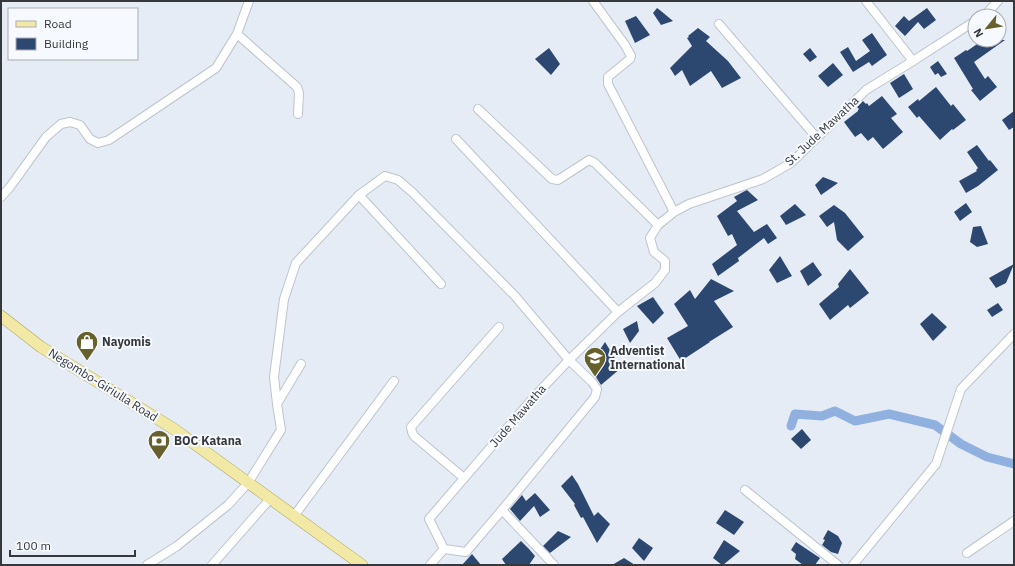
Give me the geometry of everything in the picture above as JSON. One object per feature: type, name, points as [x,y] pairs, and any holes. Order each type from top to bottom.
[{"type":"main road","name":"Negombo-Giriulla Road","points":[[1,316],[41,347],[174,429],[362,565]]},
{"type":"street","points":[[1,197],[46,137],[61,124],[70,122],[80,125],[90,139],[98,143],[109,140],[216,68],[237,34],[250,1]]},
{"type":"street","points":[[593,1],[625,45],[631,56],[630,59],[608,77],[608,84],[674,212]]},
{"type":"street","points":[[866,1],[913,61]]},
{"type":"street","points":[[719,24],[817,138]]},
{"type":"street","name":"St. Jude Mawatha","points":[[658,225],[674,212],[689,204],[763,179],[791,162],[866,90],[967,26]]},
{"type":"street","points":[[237,34],[297,87],[299,93],[298,114]]},
{"type":"street","points":[[478,109],[552,179],[558,180],[589,160],[595,163],[658,225]]},
{"type":"street","points":[[456,139],[618,312]]},
{"type":"street","points":[[148,565],[177,546],[228,505],[248,483],[281,430],[274,377],[284,299],[296,263],[359,195],[385,176],[398,180],[412,192],[515,296],[569,360],[592,382],[597,389],[595,397],[466,552],[444,549],[430,565]]},
{"type":"street","points":[[359,195],[441,284]]},
{"type":"street","name":"Jude Mawatha","points":[[444,549],[429,519],[534,397],[569,360],[618,312],[655,283],[665,270],[665,261],[654,252],[650,238],[658,225]]},
{"type":"street","points":[[464,478],[414,436],[411,427],[499,327]]},
{"type":"street","points":[[853,565],[936,464],[961,389],[1014,334]]},
{"type":"street","points":[[277,404],[301,364]]},
{"type":"street","points":[[294,516],[394,382]]},
{"type":"street","points":[[745,490],[838,565]]},
{"type":"street","points":[[212,565],[270,498]]},
{"type":"street","points":[[502,510],[554,565]]},
{"type":"street","points":[[966,553],[1014,521]]},
{"type":"building","points":[[657,8],[673,21],[661,25],[653,13]]},
{"type":"building","points":[[927,8],[936,20],[924,29],[918,22],[905,36],[895,26],[904,16],[909,21]]},
{"type":"building","points":[[636,16],[650,35],[635,43],[625,21]]},
{"type":"building","points":[[698,28],[710,37],[706,41],[728,61],[741,78],[722,88],[711,71],[690,86],[682,70],[675,76],[670,68],[692,46],[687,38]]},
{"type":"building","points":[[872,33],[887,55],[872,66],[869,62],[853,72],[840,52],[848,47],[856,61],[870,51],[862,40]]},
{"type":"building","points":[[549,48],[560,64],[551,75],[535,59]]},
{"type":"building","points":[[810,48],[817,57],[810,62],[803,54]]},
{"type":"building","points":[[971,48],[994,48],[974,62],[985,79],[988,76],[997,87],[980,101],[971,90],[973,89],[954,58],[966,50],[967,51]]},
{"type":"building","points":[[938,61],[947,74],[941,77],[938,73],[935,75],[930,67]]},
{"type":"building","points":[[833,63],[843,75],[828,87],[818,76]]},
{"type":"building","points":[[904,74],[913,89],[899,98],[890,83]]},
{"type":"building","points":[[936,87],[951,106],[953,104],[966,120],[953,130],[952,129],[940,140],[919,116],[917,118],[908,107],[918,99],[919,101]]},
{"type":"building","points":[[882,96],[897,114],[891,118],[903,132],[883,149],[873,137],[868,141],[861,133],[855,137],[844,122],[858,111],[859,109],[857,107],[863,101],[869,106]]},
{"type":"building","points":[[1014,111],[1014,127],[1009,130],[1002,120]]},
{"type":"building","points":[[977,145],[998,170],[978,186],[966,193],[959,181],[977,171],[976,170],[978,168],[967,152]]},
{"type":"building","points":[[823,177],[838,183],[821,195],[815,185]]},
{"type":"building","points":[[747,190],[758,200],[737,211],[754,232],[767,224],[777,238],[768,244],[764,238],[738,258],[739,261],[718,276],[712,264],[737,245],[732,234],[728,236],[717,216],[737,201],[734,197]]},
{"type":"building","points":[[966,203],[972,212],[960,221],[954,212]]},
{"type":"building","points":[[795,204],[806,215],[786,225],[780,216]]},
{"type":"building","points":[[834,205],[845,213],[864,237],[848,251],[837,240],[834,222],[827,227],[819,216]]},
{"type":"building","points":[[981,226],[988,244],[977,247],[970,242],[973,227]]},
{"type":"building","points":[[780,256],[792,276],[777,283],[769,270]]},
{"type":"building","points":[[813,262],[822,275],[808,286],[800,271]]},
{"type":"building","points":[[1014,264],[1006,283],[996,288],[989,278]]},
{"type":"building","points":[[850,269],[869,293],[850,308],[848,305],[830,320],[819,304],[839,287],[838,284]]},
{"type":"building","points":[[711,279],[734,291],[714,301],[733,327],[681,361],[667,338],[688,326],[674,304],[690,290],[695,299]]},
{"type":"building","points":[[653,297],[664,313],[653,324],[637,306]]},
{"type":"building","points":[[998,303],[1003,310],[992,317],[987,310]]},
{"type":"building","points":[[932,313],[947,327],[933,341],[920,324]]},
{"type":"building","points":[[637,321],[639,331],[630,343],[623,329]]},
{"type":"building","points":[[605,342],[621,368],[601,385],[589,366]]},
{"type":"building","points":[[802,429],[811,440],[801,449],[791,439]]},
{"type":"building","points":[[572,475],[594,516],[598,512],[610,524],[597,543],[583,517],[581,518],[574,505],[575,504],[561,486]]},
{"type":"building","points":[[535,493],[550,510],[540,517],[534,506],[520,521],[510,509],[522,495],[526,501]]},
{"type":"building","points":[[725,510],[744,522],[734,535],[716,523]]},
{"type":"building","points":[[828,530],[838,536],[842,543],[838,554],[831,552],[822,545],[825,540],[823,539]]},
{"type":"building","points":[[558,531],[571,537],[550,553],[543,546]]},
{"type":"building","points":[[639,538],[653,548],[644,561],[632,548]]},
{"type":"building","points":[[724,540],[740,551],[722,565],[713,558]]},
{"type":"building","points":[[521,541],[535,556],[529,565],[506,565],[502,559]]},
{"type":"building","points":[[796,542],[820,558],[815,565],[803,565],[795,559],[796,554],[791,550]]},
{"type":"building","points":[[472,554],[481,565],[462,565]]},
{"type":"building","points":[[624,558],[635,565],[612,565]]},
{"type":"waterway","points":[[791,426],[795,414],[822,416],[835,411],[855,421],[889,414],[935,425],[961,444],[987,457],[1014,464]]},
{"type":"place","name":"Nayomis","points":[[87,362]]},
{"type":"place","name":"Adventist International","points":[[595,378]]},
{"type":"place","name":"BOC Katana","points":[[159,460]]}]
